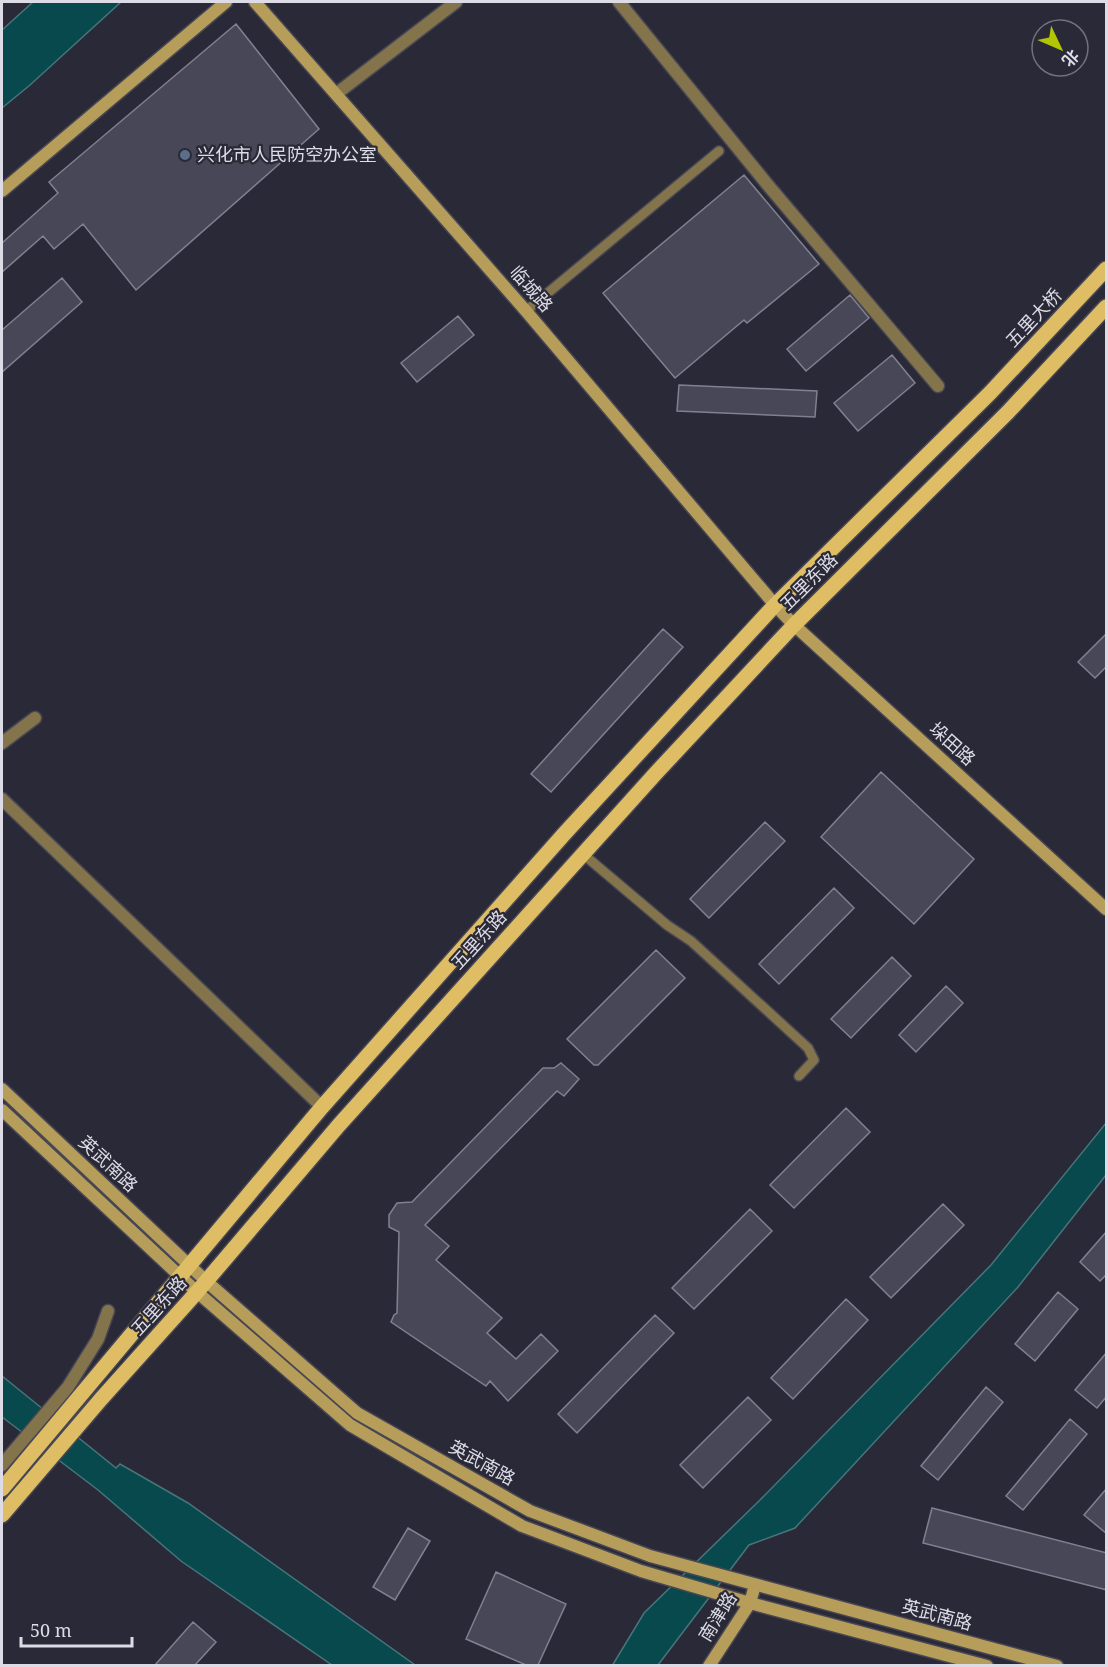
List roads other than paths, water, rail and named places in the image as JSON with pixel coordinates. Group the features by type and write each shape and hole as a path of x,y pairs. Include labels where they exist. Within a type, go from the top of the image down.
{"main road":[{"path":"2,191 226,2"},
{"name":"临城路","path":"255,2 526,311 775,605"},
{"name":"五里大桥","path":"990,393 1107,269"},
{"name":"五里东路","path":"2,1515 101,1399 202,1287 339,1125 584,854 794,625 1008,412 1107,307"},
{"name":"五里东路","path":"2,1489 322,1107 565,833 775,605 990,393"},
{"name":"垛田路","path":"775,605 794,625 1107,909"},
{"name":"英武南路","path":"2,1089 185,1271 350,1425 522,1526 641,1571 750,1603 987,1665"},
{"name":"英武南路","path":"2,1110 185,1271"},
{"name":"英武南路","path":"202,1287 357,1413 530,1510 650,1556 755,1586 1057,1665"},
{"name":"南津路","path":"709,1665 750,1603 755,1586"}],"street":[{"path":"336,94 456,2"},
{"path":"620,2 767,184 938,386"},
{"path":"2,743 35,718"},
{"path":"2,799 322,1107"},
{"path":"2,1465 68,1387 98,1339 108,1311"}],"lane":[{"path":"526,311 719,151"},
{"path":"584,854 667,925 691,940 808,1048 814,1060 799,1076"}],"place":[{"name":"兴化市人民防空办公室","path":"185,155"}]}
